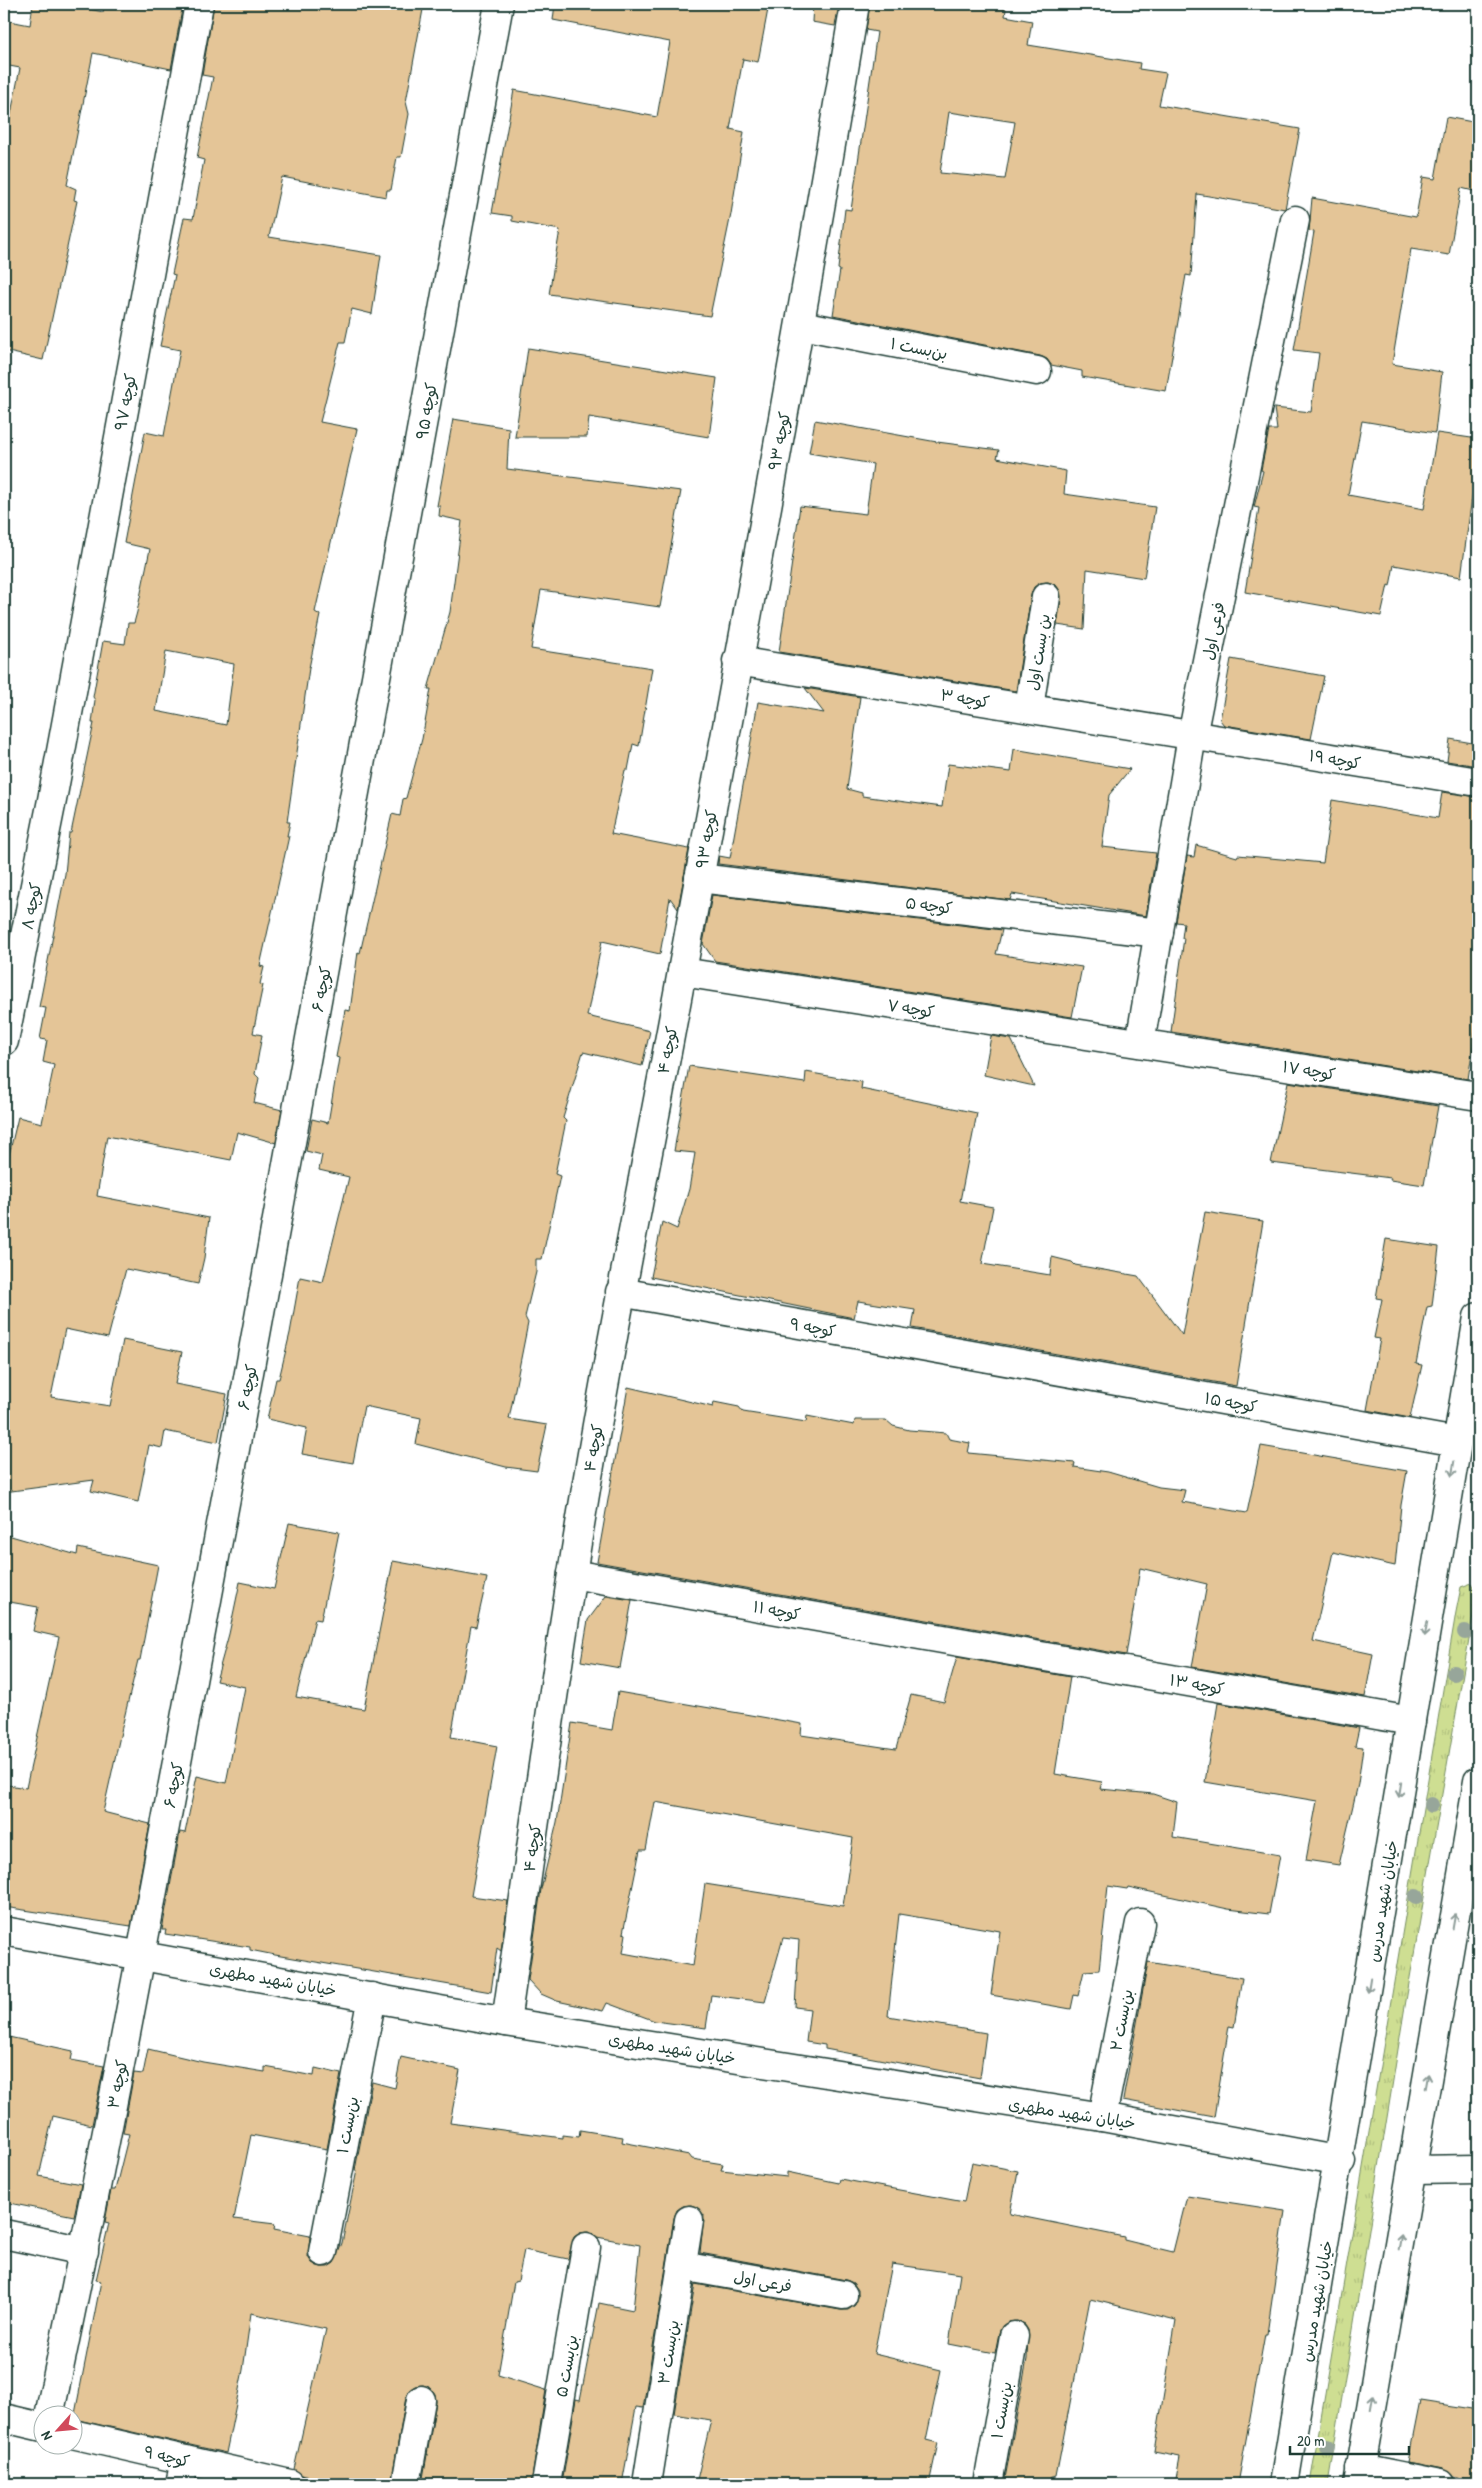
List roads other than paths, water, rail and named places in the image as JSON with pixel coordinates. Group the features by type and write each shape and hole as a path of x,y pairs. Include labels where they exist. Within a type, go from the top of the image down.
{"street":[{"name":"کوچه ۹۷","path":"52,800 199,4"},
{"name":"کوچه ۹۵","path":"352,819 499,4"},
{"name":"کوچه ۹۳","path":"699,878 737,661 801,325 855,4"},
{"name":"فرعی اول","path":"1140,1043 1192,736 1295,220"},
{"name":"بن‌بست ۱","path":"801,325 1037,370"},
{"name":"بن بست اول","path":"1029,708 1046,596"},
{"name":"کوچه ۳","path":"737,661 1192,736"},
{"name":"کوچه ۱۹","path":"1192,736 1478,782"},
{"name":"کوچه ۸","path":"4,1041 52,800"},
{"name":"کوچه ۶","path":"141,1956 352,819"},
{"name":"کوچه ۵","path":"699,878 1159,933"},
{"name":"کوچه ۴","path":"506,2022 572,1574 620,1292 699,878"},
{"name":"کوچه ۷","path":"682,972 1140,1043"},
{"name":"کوچه ۱۷","path":"1140,1043 1478,1096"},
{"name":"کوچه ۹","path":"620,1292 1006,1361"},
{"name":"خیابان شهید مدرس","path":"1284,2484 1341,2161 1478,1318"},
{"name":"کوچه ۱۵","path":"1006,1361 1457,1442"},
{"name":"کوچه ۱۱","path":"572,1574 983,1646"},
{"name":"کوچه ۱۳","path":"983,1646 1411,1721"},
{"path":"1441,2484 1359,2476 1478,1781"},
{"name":"بن‌بست ۲","path":"1102,2118 1140,1923"},
{"name":"خیابان شهید مطهری","path":"4,1931 506,2022 1102,2118 1341,2161"},
{"name":"کوچه ۳","path":"84,2251 93,2213 141,1956"},
{"name":"بن‌بست ۱","path":"323,2252 372,1998"},
{"path":"1412,2170 1478,2169"},
{"name":"بن‌بست ۳","path":"647,2484 689,2220"},
{"path":"4,2234 84,2251 51,2406"},
{"name":"بن‌بست ۵","path":"546,2484 586,2247"},
{"name":"فرعی اول","path":"682,2266 843,2295"},
{"name":"بن‌بست ۱","path":"988,2484 1014,2336"},
{"path":"406,2484 421,2400"},
{"path":"4,2418 32,2425"},
{"name":"کوچه ۹","path":"82,2437 183,2472 290,2484"}]}
